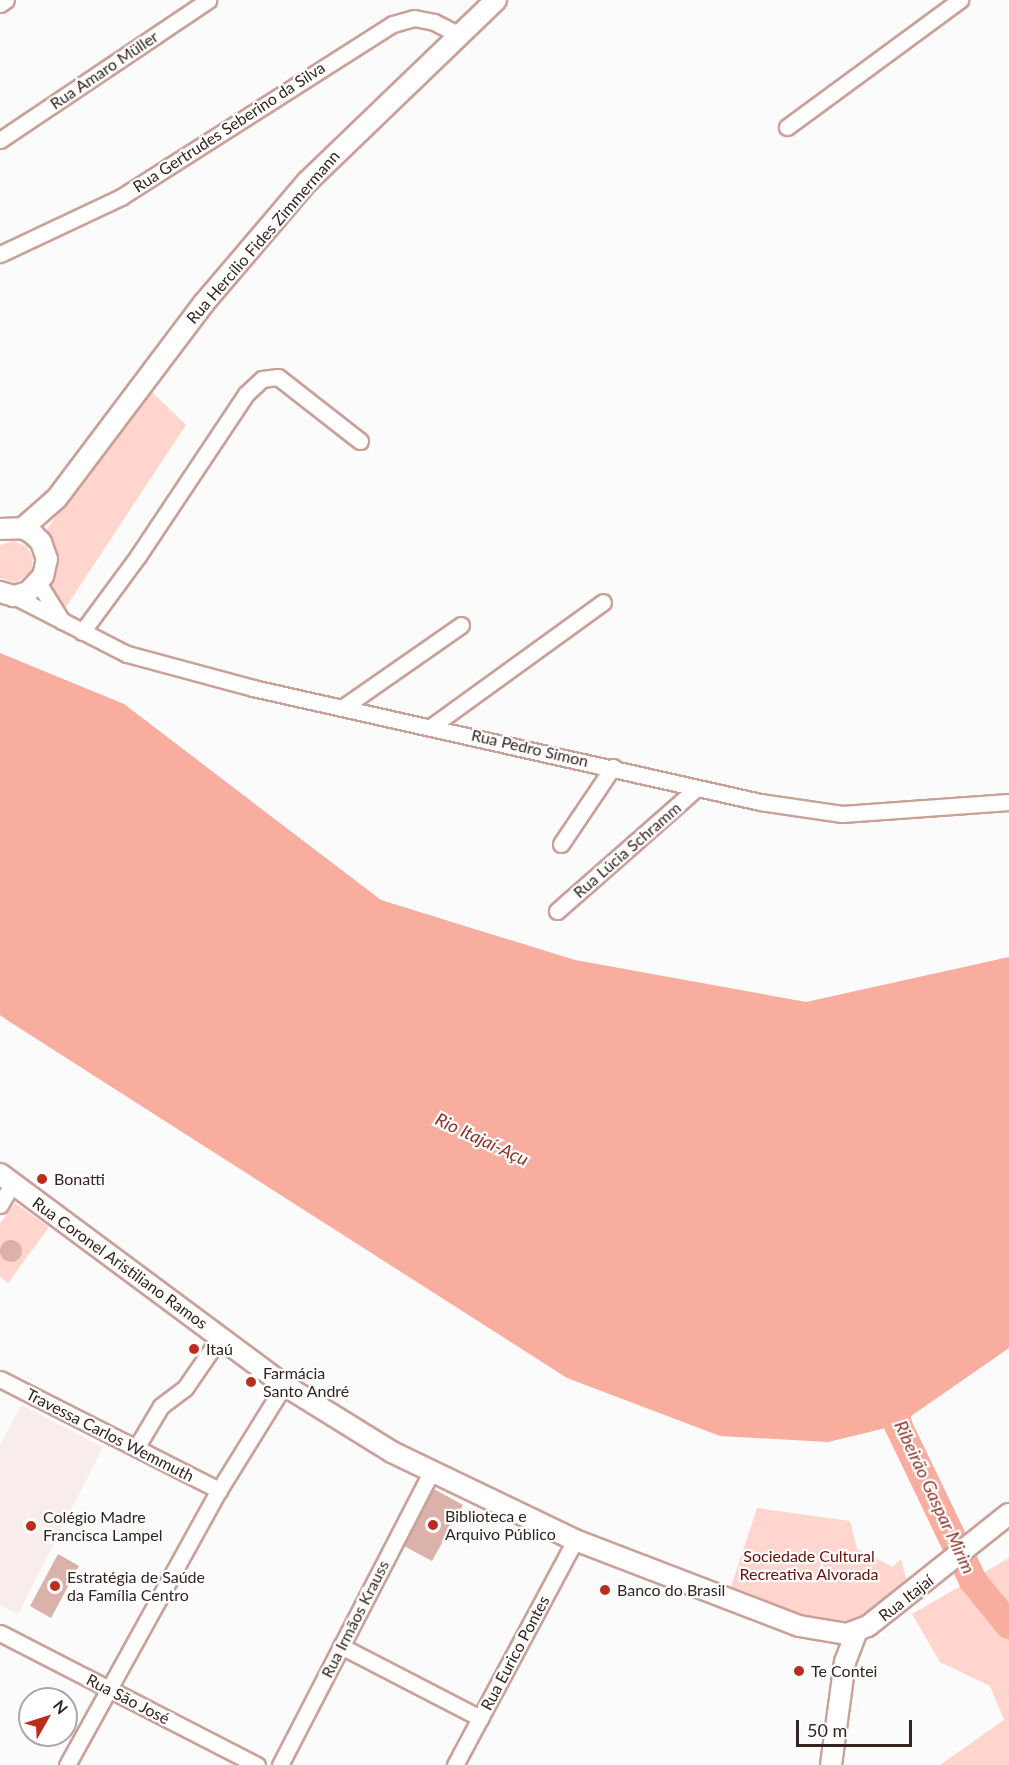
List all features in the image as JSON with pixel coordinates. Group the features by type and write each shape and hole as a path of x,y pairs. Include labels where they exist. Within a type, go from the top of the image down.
{"main road":[{"name":"Rua Hercílio Fides Zimmermann","path":"22,528 57,498 164,354 308,181 458,34 496,0"},
{"name":"Rua Hercílio Fides Zimmermann","path":"41,542 57,498"},
{"path":"0,529 22,528 41,542 46,568 39,584 4,595"},
{"name":"Rua Coronel Aristiliano Ramos","path":"6,1179 284,1385 431,1473 575,1540 799,1626 836,1634 857,1631"},
{"name":"Rua Itajaí","path":"857,1631 916,1591 1005,1518"},
{"path":"831,1765 845,1662 857,1631"},
{"path":"836,1634 845,1662"}],"street":[{"path":"0,4 6,0"},
{"name":"Rua Amaro Müller","path":"0,140 208,0"},
{"path":"787,127 960,0"},
{"name":"Rua Gertrudes Seberino da Silva","path":"0,254 121,198 393,24 414,18 434,22 458,34"},
{"path":"82,632 246,394 262,379 278,377 360,441"},
{"name":"Rua Pedro Simon","path":"39,584 62,621"},
{"name":"Rua Pedro Simon","path":"4,595 127,654 342,708 432,726 697,788 822,813 1009,802"},
{"path":"432,726 603,602"},
{"path":"342,708 461,626"},
{"path":"561,844 613,767"},
{"name":"Rua Lúcia Schramm","path":"557,911 697,788"},
{"path":"0,1204 6,1179"},
{"path":"136,1448 161,1406 185,1388 220,1337"},
{"name":"Travessa Carlos Wemmuth","path":"0,1379 219,1490"},
{"path":"67,1765 219,1490 284,1385"},
{"name":"Rua Irmãos Krauss","path":"280,1765 431,1473"},
{"name":"Rua Eurico Pontes","path":"455,1765 575,1540"},
{"name":"Rua São José","path":"0,1633 257,1765"},
{"path":"341,1646 480,1718"}],"shaded area":[{"name":"Colégio Madre Francisca Lampel","path":"21,1405 103,1447 18,1614 0,1605 0,1446"}],"green space":[{"path":"147,387 186,425 64,610 43,591 55,551 47,529"},
{"path":"13,541 26,546 33,558 31,571 16,583 0,578 0,545"},
{"path":"15,1203 49,1227 8,1283 0,1277 0,1223"},
{"name":"Sociedade Cultural Recreativa Alvorada","path":"757,1508 850,1521 857,1549 893,1567 901,1559 907,1581 876,1607 841,1626 798,1616 730,1590"},
{"path":"1009,1558 1009,1765 940,1765 1004,1720 990,1686 940,1662 912,1614"}],"water":[{"name":"Rio Itajaí-Açu","path":"0,653 124,704 381,900 575,960 806,1002 1009,957 1009,1348 898,1425 828,1442 720,1436 567,1378 10,1022 0,1015"}],"building":[{"path":"11,1240 19,1243 22,1251 19,1259 11,1262 3,1259 0,1251 3,1243"},
{"name":"Biblioteca e Arquivo Público","path":"434,1489 463,1505 432,1561 404,1546"},
{"name":"Estratégia de Saúde da Família Centro","path":"58,1554 79,1566 51,1618 30,1606"}],"waterway":[{"name":"Ribeirão Gaspar Mirim","path":"891,1388 898,1425 973,1581 1009,1625"}],"place":[{"name":"Bonatti","path":"42,1179"},
{"name":"Itaú","path":"194,1349"},
{"name":"Farmácia Santo André","path":"251,1382"},
{"name":"Biblioteca e Arquivo Público","path":"433,1525"},
{"name":"Colégio Madre Francisca Lampel","path":"31,1526"},
{"name":"Estratégia de Saúde da Família Centro","path":"55,1586"},
{"name":"Banco do Brasil","path":"605,1590"},
{"name":"Te Contei","path":"799,1671"}]}
